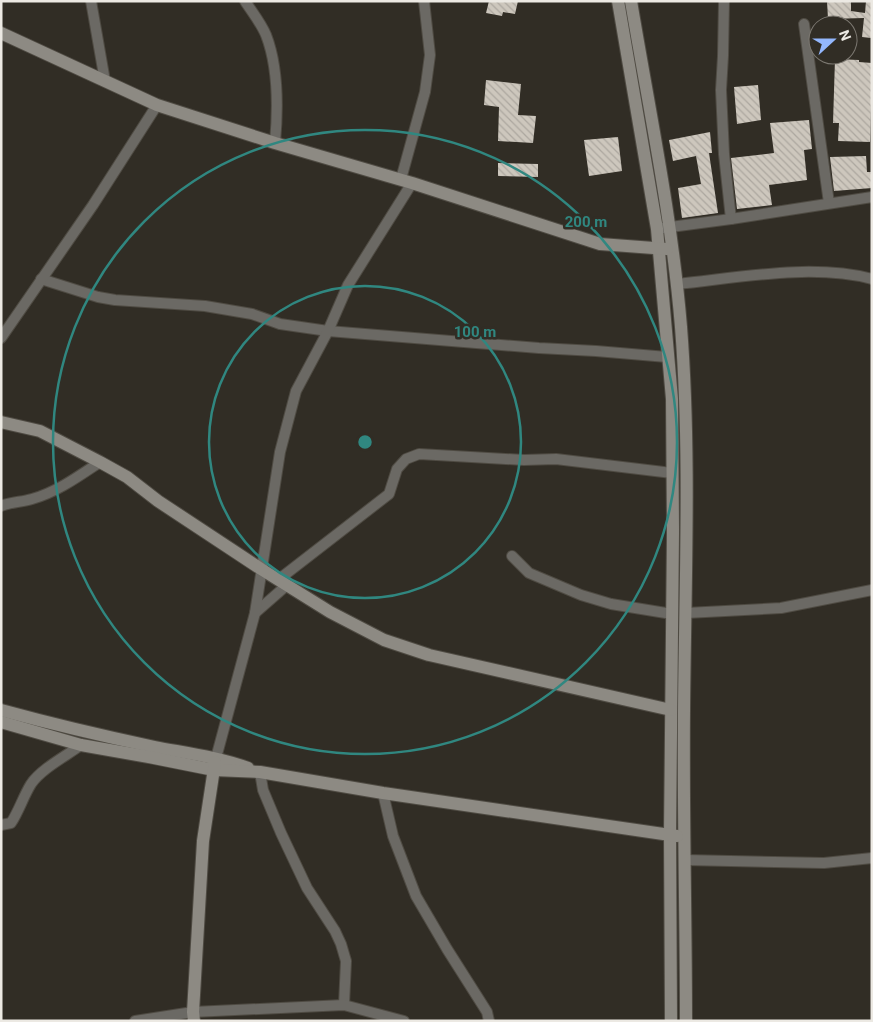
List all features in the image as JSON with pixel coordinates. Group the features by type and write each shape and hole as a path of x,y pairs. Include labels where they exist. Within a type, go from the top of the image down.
{"main road":[{"path":"618,1 663,228"},
{"path":"631,1 666,249 667,357 672,399 671,1021"},
{"path":"1,33 157,105 275,143 407,181 600,244 666,249"},
{"path":"666,249 677,284 685,414 686,613 683,800 686,1021"},
{"path":"1,422 40,431 100,462 127,478 261,570 330,612 384,640 429,655 671,710"},
{"path":"1,710 41,721 154,746 215,764"},
{"path":"1,722 82,745 215,764 383,793 670,834 685,838"},
{"path":"194,1016 203,841 215,764"}],"street":[{"path":"91,1 105,81"},
{"path":"245,1 266,36 275,76 278,111 275,143"},
{"path":"215,764 255,613 280,452 296,391 328,331 348,285 407,181 425,92 430,55 424,1"},
{"path":"724,1 724,56 721,90 724,154 731,219"},
{"path":"804,24 829,203"},
{"path":"1,338 93,204 157,105"},
{"path":"663,228 872,197"},
{"path":"677,284 786,273 825,272 872,279"},
{"path":"41,279 98,297 115,300 205,306 252,314 280,324 328,331 667,357"},
{"path":"255,613 283,582 389,494 397,469 406,459 419,454 524,460 556,459 672,473"},
{"path":"1,506 46,494 78,477 100,462"},
{"path":"512,556 529,573 581,595 611,604 672,614"},
{"path":"686,613 781,608 872,590"},
{"path":"1,825 10,823 17,814 32,783 42,773 82,745"},
{"path":"260,772 263,790 281,833 307,888 335,931 341,944 346,961 344,1005"},
{"path":"383,793 393,836 416,896 487,1012 489,1021"},
{"path":"685,860 824,863 872,858"},
{"path":"135,1021 344,1005 404,1021"}],"building":[{"path":"489,1 518,1 515,14 503,12 502,16 486,13"},
{"path":"827,1 851,1 851,11 865,13 866,1 872,1 871,38 862,37 864,18 858,18 858,15 828,15"},
{"path":"858,60 859,62 872,63 870,142 838,141 839,123 833,123 835,65 858,65"},
{"path":"486,80 521,84 518,115 536,116 533,143 498,141 499,107 484,105"},
{"path":"758,85 761,120 737,124 734,87"},
{"path":"809,120 812,149 804,150 807,180 769,185 772,205 737,209 731,158 774,153 770,123"},
{"path":"710,132 712,153 709,153 718,213 682,218 678,188 701,184 696,156 673,161 669,140"},
{"path":"618,137 622,171 589,176 584,140"},
{"path":"866,156 867,172 872,172 872,188 834,191 830,157"},
{"path":"498,163 538,164 538,177 498,176"}]}
